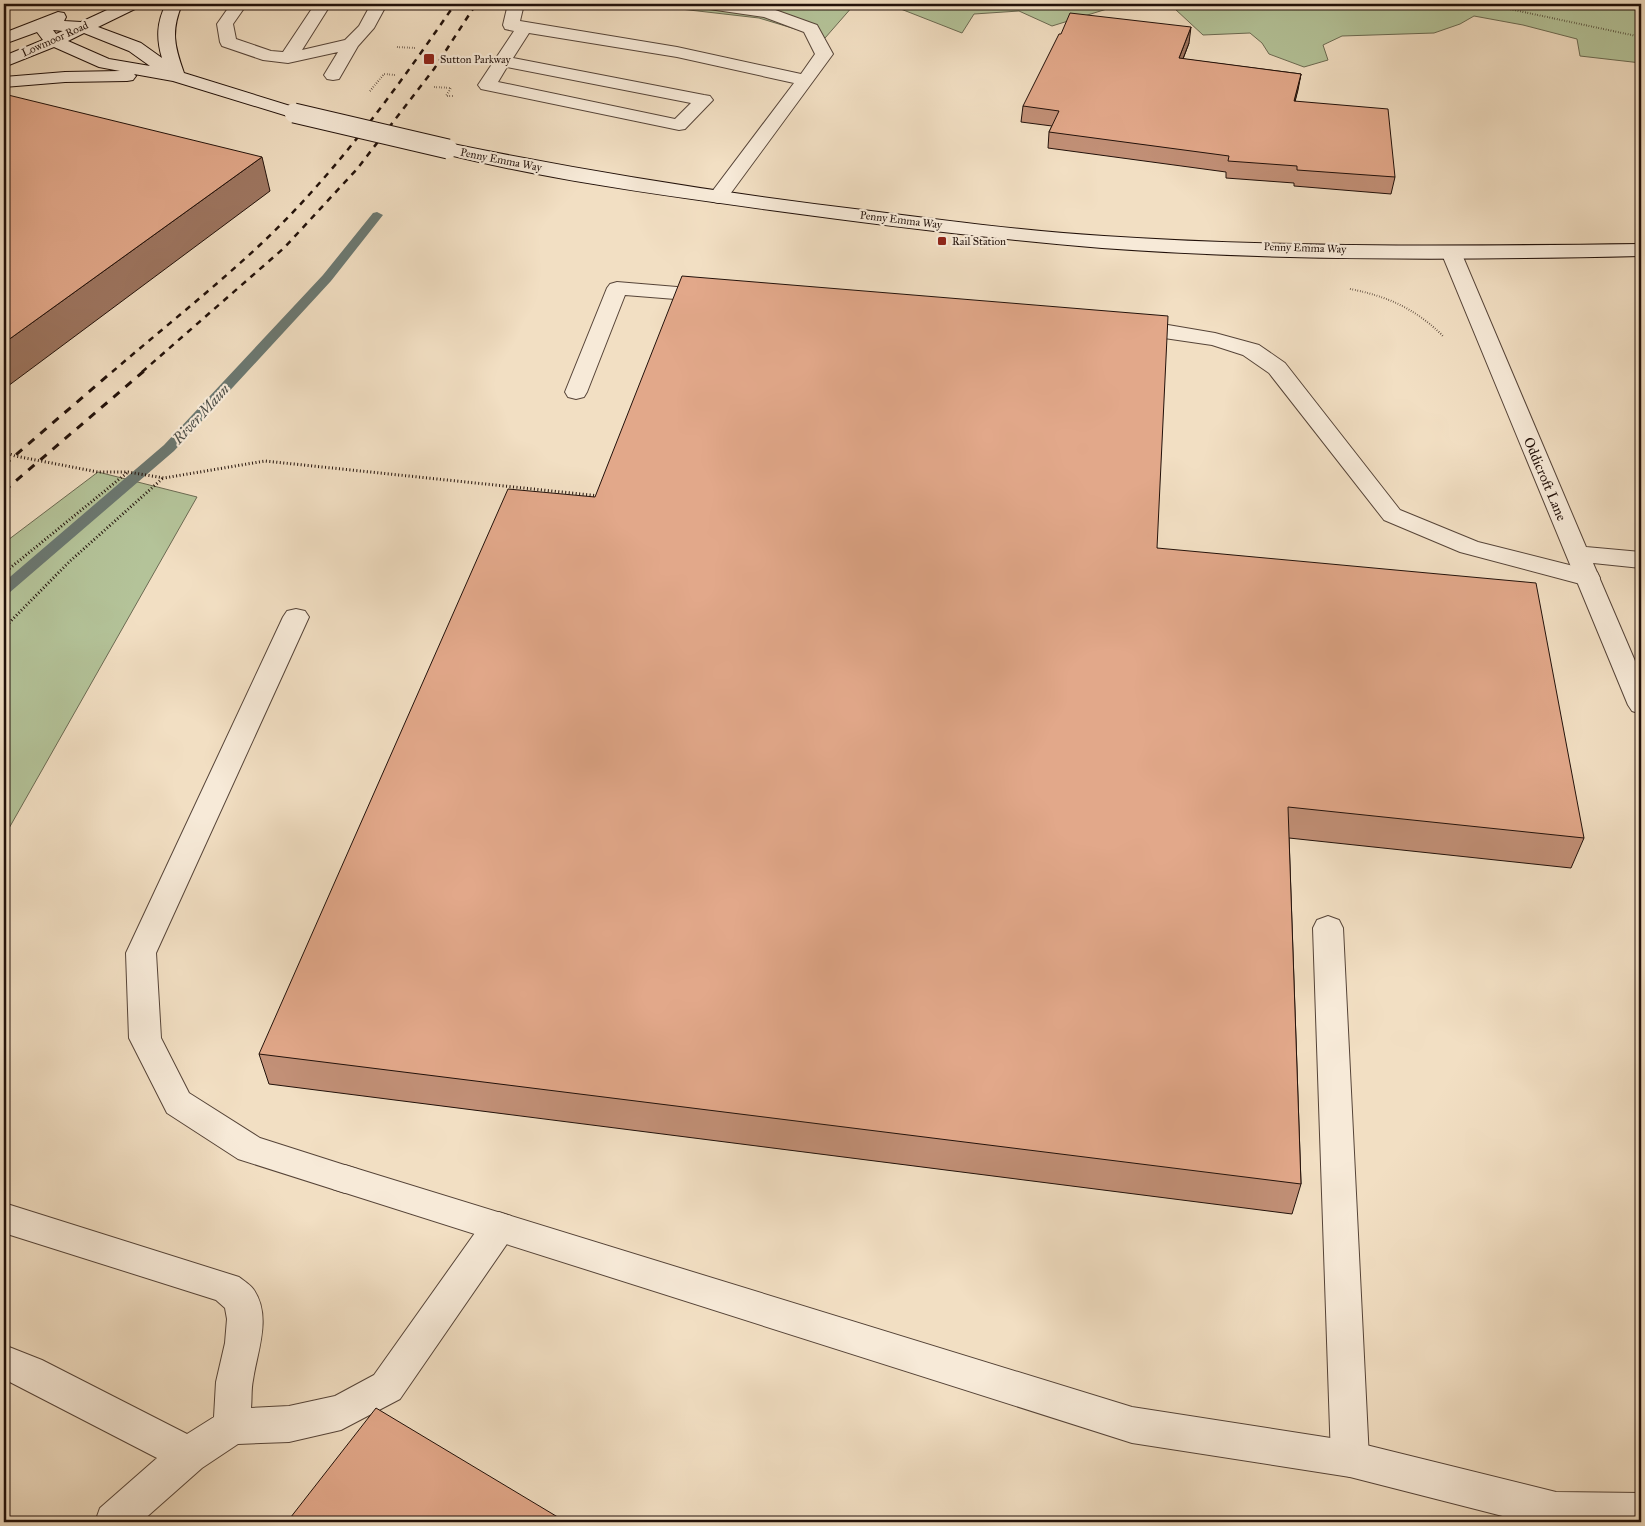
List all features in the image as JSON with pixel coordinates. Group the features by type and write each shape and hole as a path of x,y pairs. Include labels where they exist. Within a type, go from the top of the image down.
{"main road":[{"name":"Lowmoor Road","path":"4,62 133,4"},
{"path":"4,82 65,77 176,76 164,35 174,4"},
{"path":"238,4 225,24 228,42 270,56 288,58 351,44"},
{"path":"288,58 323,4"},
{"path":"333,75 351,44 366,28 379,4"},
{"path":"516,4 512,25 677,52 806,80"},
{"path":"709,4 767,12 811,29 824,54 718,198"},
{"name":"Lowmoor Road","path":"4,39 73,10"},
{"name":"Penny Emma Way","path":"41,24 83,27 135,47 176,76"},
{"name":"Penny Emma Way","path":"41,24 54,41 105,63 176,76 294,112 528,166 718,198 1011,233 1122,242 1451,252 1641,250"},
{"path":"503,61 704,100 679,125 486,84 525,27"},
{"name":"Oddicroft Lane","path":"1451,252 1641,705"},
{"path":"576,392 617,288 735,297"},
{"path":"1109,326 1168,331 1215,339 1251,350 1278,368 1392,515 1469,547 1588,578"},
{"path":"1577,554 1641,560"},
{"path":"296,617 141,953 145,1038 178,1103 250,1149 1132,1425 1350,1458 1558,1517 1641,1512"},
{"path":"1328,928 1350,1458"},
{"path":"4,1218 227,1288 241,1300 245,1319 243,1344 234,1382 232,1426"},
{"path":"114,1522 144,1493 189,1455 232,1426 289,1424 341,1412 386,1387 499,1226"},
{"path":"4,1362 65,1389 189,1455"}],"path":[{"path":"1486,4 1641,37"},
{"path":"405,47 414,48"},
{"path":"434,87 451,88 446,96 459,97"},
{"path":"4,452 15,456 98,472 128,472 164,478 265,461 603,496"},
{"path":"4,573 128,472"},
{"path":"4,628 68,562 164,478"},
{"path":"4,648 4,698"}],"green space":[{"path":"637,4 869,4 853,6 825,38 759,18"},
{"path":"888,4 1123,4 1052,26 1019,11 974,14 962,33"},
{"path":"1185,4 1641,4 1641,63 1580,56 1577,39 1523,25 1474,16 1460,24 1434,33 1342,36 1323,45 1328,60 1304,67 1269,54 1262,43 1250,33 1203,35 1175,9"},
{"path":"98,472 197,497 4,837 4,543"}],"building":[{"path":"1070,13 1191,27 1179,58 1301,74 1294,101 1388,109 1395,177 1297,170 1297,166 1228,161 1229,156 1049,132 1059,111 1023,106"},
{"path":"4,94 262,157 4,343"},
{"path":"682,276 1168,316 1157,548 1536,583 1584,838 1288,807 1301,1184 259,1054 508,489 595,497"},
{"path":"376,1408 566,1522 287,1522"}],"waterway":[{"name":"River Maun","path":"4,590 169,448 327,278 377,215"}],"railway":[{"path":"112,372 225,276 289,216 364,129 411,67 455,4"},
{"path":"142,372 284,248 357,169 434,69 476,4"},
{"path":"4,465 113,371"},
{"path":"4,491 144,371"}],"place":[{"name":"Sutton Parkway","path":"429,59"},
{"name":"Rail Station","path":"942,241"}]}
